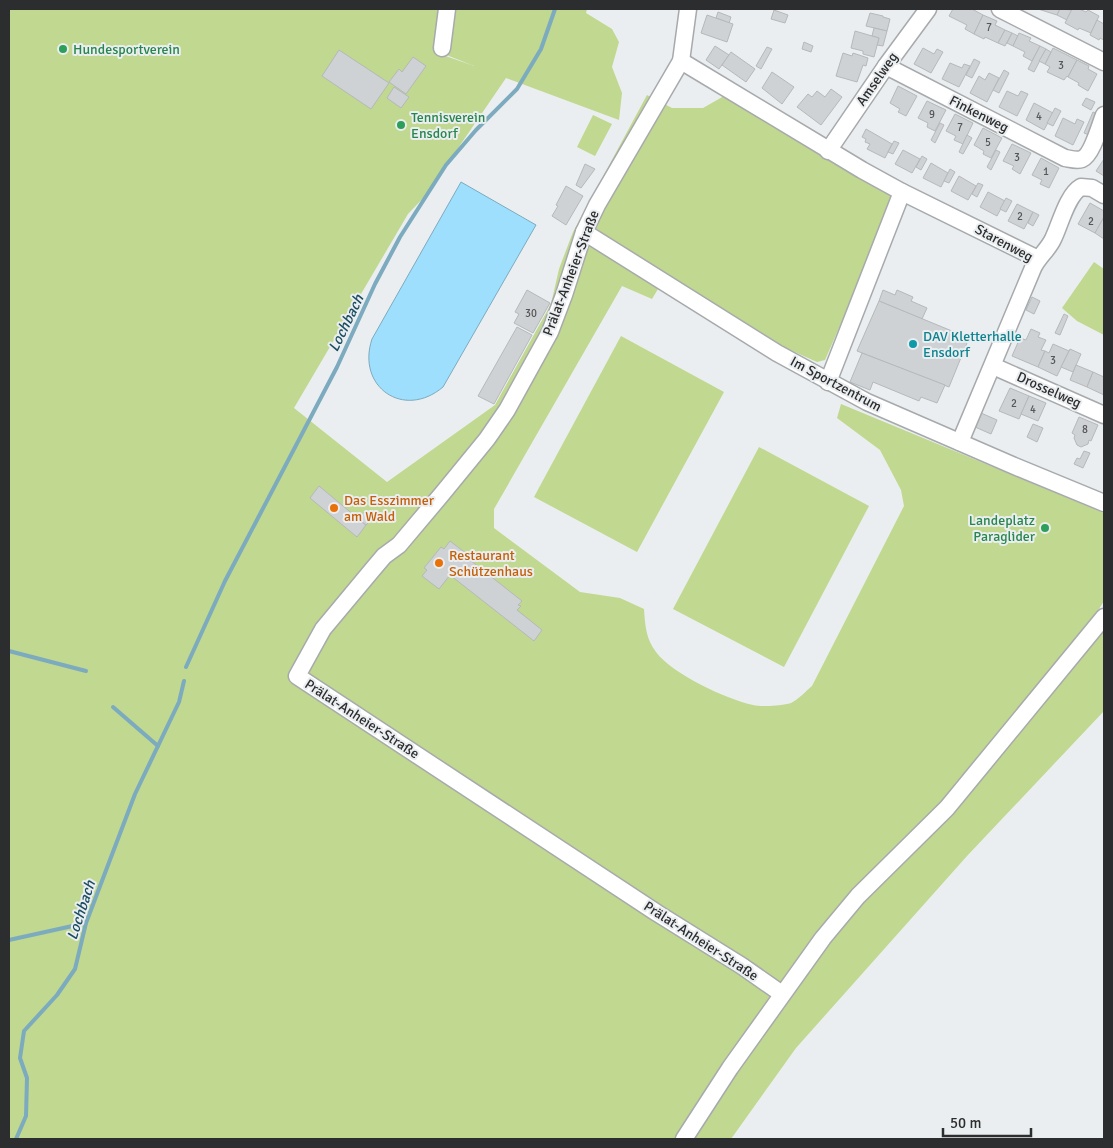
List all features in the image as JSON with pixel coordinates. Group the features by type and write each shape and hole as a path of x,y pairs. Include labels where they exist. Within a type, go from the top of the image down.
{"street":[{"path":"442,48 447,9"},
{"name":"Prälat-Anheier-Straße","path":"688,9 681,61 597,204 584,232 557,315 507,410 487,439 442,494 399,545 384,556 324,630 297,676 782,994"},
{"name":"Amselweg","path":"828,151 886,66 928,9"},
{"path":"1000,9 1104,62"},
{"name":"Starenweg","path":"681,61 828,151 902,192 1038,259 960,442"},
{"name":"Finkenweg","path":"886,66 1052,152 1073,160 1081,159 1090,150 1104,115"},
{"path":"1038,259 1045,253 1053,240 1073,193 1077,189 1081,187 1092,188 1104,195"},
{"path":"828,382 902,192"},
{"name":"Im Sportzentrum","path":"584,232 691,300 828,382 867,402 1104,503"},
{"name":"Drosselweg","path":"993,366 1104,415"},
{"path":"684,1139 730,1068 823,938 858,896 947,808 1102,620"}],"green space":[{"path":"9,9 442,9 440,54 474,66 444,54 451,9 587,9 586,13 612,29 619,42 612,67 622,93 619,120 506,78 426,195 408,214 294,408 387,482 495,405 551,304 559,269 573,232 647,95 672,108 703,108 724,96 823,157 893,194 860,280 825,360 817,362 786,348 667,274 652,299 622,286 494,509 494,528 580,592 620,598 644,609 648,637 656,652 674,669 715,691 753,705 772,706 791,703 812,686 904,506 901,490 880,450 837,418 841,404 1104,513 1104,601 1090,623 1104,634 1104,711 967,856 796,1048 731,1139 9,1139"},
{"path":"593,115 612,124 595,156 577,147"},
{"path":"1094,262 1104,269 1104,335 1077,321 1062,308"},
{"path":"621,336 724,392 637,552 534,497"},
{"path":"759,447 869,506 784,667 673,609"}],"water":[{"path":"461,182 536,225 443,387 428,396 413,400 399,399 387,393 377,384 371,371 369,356 372,339"}],"building":[{"path":"953,9 972,9 983,15 974,34 965,29 967,25 949,16"},
{"path":"1038,9 1060,9 1057,15"},
{"path":"1060,9 1072,10 1067,20 1057,15"},
{"path":"1072,9 1086,12 1088,10 1099,16 1091,33 1079,28 1078,30 1065,23"},
{"path":"774,10 788,15 785,23 771,19"},
{"path":"718,12 731,17 729,23 716,18"},
{"path":"870,13 890,19 887,31 866,26"},
{"path":"707,15 733,24 727,42 701,33"},
{"path":"983,15 997,21 995,25 1005,30 998,43 974,34"},
{"path":"1097,20 1104,24 1104,40 1100,38 1099,40 1090,35"},
{"path":"874,28 887,31 883,46 877,45 879,38 872,36"},
{"path":"1005,30 1012,33 1005,46 998,43"},
{"path":"855,31 879,38 874,57 863,54 863,51 851,48"},
{"path":"1012,33 1018,36 1013,46 1007,43"},
{"path":"1019,33 1031,38 1029,41 1040,46 1032,61 1023,56 1025,52 1013,46"},
{"path":"804,42 813,46 811,52 802,49"},
{"path":"715,46 729,55 719,69 706,60"},
{"path":"1040,46 1046,49 1034,72 1028,69"},
{"path":"767,47 772,49 761,69 756,66"},
{"path":"923,48 934,54 937,49 943,52 931,73 914,64"},
{"path":"1053,48 1077,60 1068,77 1064,80 1047,72 1050,67 1045,64"},
{"path":"1046,49 1051,52 1045,64 1039,61"},
{"path":"339,50 389,83 371,109 322,76"},
{"path":"731,52 755,69 746,82 722,65"},
{"path":"843,53 852,56 853,53 868,58 866,66 863,65 857,82 836,76"},
{"path":"413,57 426,66 406,94 389,82 399,69 402,72"},
{"path":"974,59 980,62 972,78 966,75"},
{"path":"1077,60 1089,66 1088,69 1097,74 1088,91 1068,77"},
{"path":"950,63 962,68 964,64 970,66 959,87 942,79"},
{"path":"1004,70 1009,73 999,93 993,90"},
{"path":"772,72 794,87 782,104 762,88"},
{"path":"989,73 999,78 987,102 970,93 979,76 985,80"},
{"path":"898,86 917,96 906,116 898,112 900,109 890,103"},
{"path":"394,87 409,97 401,108 387,98"},
{"path":"831,89 842,97 821,125 797,107 808,94 812,97 817,91 825,97"},
{"path":"1007,91 1018,96 1021,91 1028,94 1017,116 999,107"},
{"path":"1086,98 1095,102 1091,110 1082,105"},
{"path":"927,101 946,110 935,131 927,127 928,123 918,118"},
{"path":"1034,103 1053,113 1044,130 1026,120"},
{"path":"1055,108 1061,111 1053,126 1047,123"},
{"path":"1093,112 1098,114 1089,135 1084,133"},
{"path":"955,114 973,123 963,144 954,140 956,136 946,131"},
{"path":"1063,118 1075,124 1077,119 1084,122 1073,145 1055,136"},
{"path":"940,123 944,125 935,143 931,140"},
{"path":"983,128 1002,138 991,158 983,154 984,151 974,145"},
{"path":"866,129 892,144 885,158 867,149 870,144 865,142 866,139 862,137"},
{"path":"967,135 972,138 963,154 959,152"},
{"path":"894,141 899,143 893,154 888,152"},
{"path":"1012,144 1031,153 1020,174 1012,169 1014,166 1003,161"},
{"path":"903,150 920,159 912,173 895,164"},
{"path":"996,150 1000,152 991,170 987,167"},
{"path":"922,156 927,159 921,170 916,167"},
{"path":"1041,158 1059,168 1049,188 1040,184 1042,180 1032,175"},
{"path":"1104,159 1104,176 1096,171"},
{"path":"931,163 948,173 941,187 923,178"},
{"path":"585,164 595,169 581,188 576,185"},
{"path":"950,169 955,172 949,183 944,181"},
{"path":"959,176 976,186 968,200 951,191"},
{"path":"978,183 983,185 977,197 972,194"},
{"path":"566,186 583,196 566,225 552,216"},
{"path":"988,192 1005,201 997,216 980,207"},
{"path":"1006,198 1012,201 1006,212 1000,209"},
{"path":"1090,203 1104,211 1104,217 1095,233 1078,224"},
{"path":"1017,204 1033,212 1024,229 1008,221"},
{"path":"1033,212 1039,215 1033,226 1028,223"},
{"path":"1104,217 1104,239 1095,233"},
{"path":"527,290 550,303 533,333 514,323 519,314 515,312"},
{"path":"883,290 895,295 897,290 913,297 911,301 927,308 922,319 879,301"},
{"path":"1032,297 1040,301 1034,314 1026,310"},
{"name":"DAV Kletterhalle Ensdorf","path":"879,301 969,338 949,387 857,351"},
{"path":"1064,314 1068,316 1060,335 1055,333"},
{"path":"517,327 532,335 494,404 478,396"},
{"path":"1031,329 1040,333 1038,337 1046,340 1041,350 1045,351 1038,367 1012,356 1020,338 1026,340"},
{"path":"1053,344 1069,351 1057,376 1038,367 1045,351 1049,353"},
{"path":"1070,349 1081,354 1073,372 1061,367"},
{"path":"862,353 945,385 937,403 921,397 919,401 873,382 870,390 850,382"},
{"path":"1076,365 1093,372 1087,387 1070,380"},
{"path":"1093,372 1104,377 1104,395 1087,387"},
{"path":"1010,388 1029,396 1019,419 999,411"},
{"path":"1029,396 1046,403 1038,421 1021,414"},
{"path":"981,413 997,420 991,434 975,427"},
{"path":"1079,417 1098,425 1091,441 1089,440 1088,444 1081,447 1077,445 1074,438 1075,435 1072,433"},
{"path":"1033,424 1043,428 1037,442 1027,437"},
{"path":"1084,451 1090,453 1083,468 1074,464 1077,458 1080,459"},
{"name":"Das Esszimmer am Wald","path":"319,486 366,525 357,537 310,498"},
{"path":"364,512 372,519 366,525 358,519"},
{"path":"450,541 467,554 465,556 522,601 518,605 521,606 517,610 542,630 534,641 450,575 439,589 422,576 427,570 424,568 441,547 444,549"}],"waterway":[{"name":"Lochbach","path":"186,667 225,581 337,367 375,284 400,237 446,165 476,130 517,89 541,49 555,9"},
{"path":"9,651 86,671"},
{"name":"Lochbach","path":"16,1139 26,1116 27,1078 20,1058 24,1031 57,995 75,969 86,923 135,794 179,702 184,681"},
{"path":"113,707 158,746"},
{"path":"9,940 86,923"}],"place":[{"name":"Hundesportverein","path":"63,49"},
{"name":"Tennisverein Ensdorf","path":"401,125"},
{"name":"DAV Kletterhalle Ensdorf","path":"913,344"},
{"name":"Das Esszimmer am Wald","path":"334,508"},
{"name":"Landeplatz Paraglider","path":"1045,528"},
{"name":"Restaurant Schützenhaus","path":"439,563"}]}
